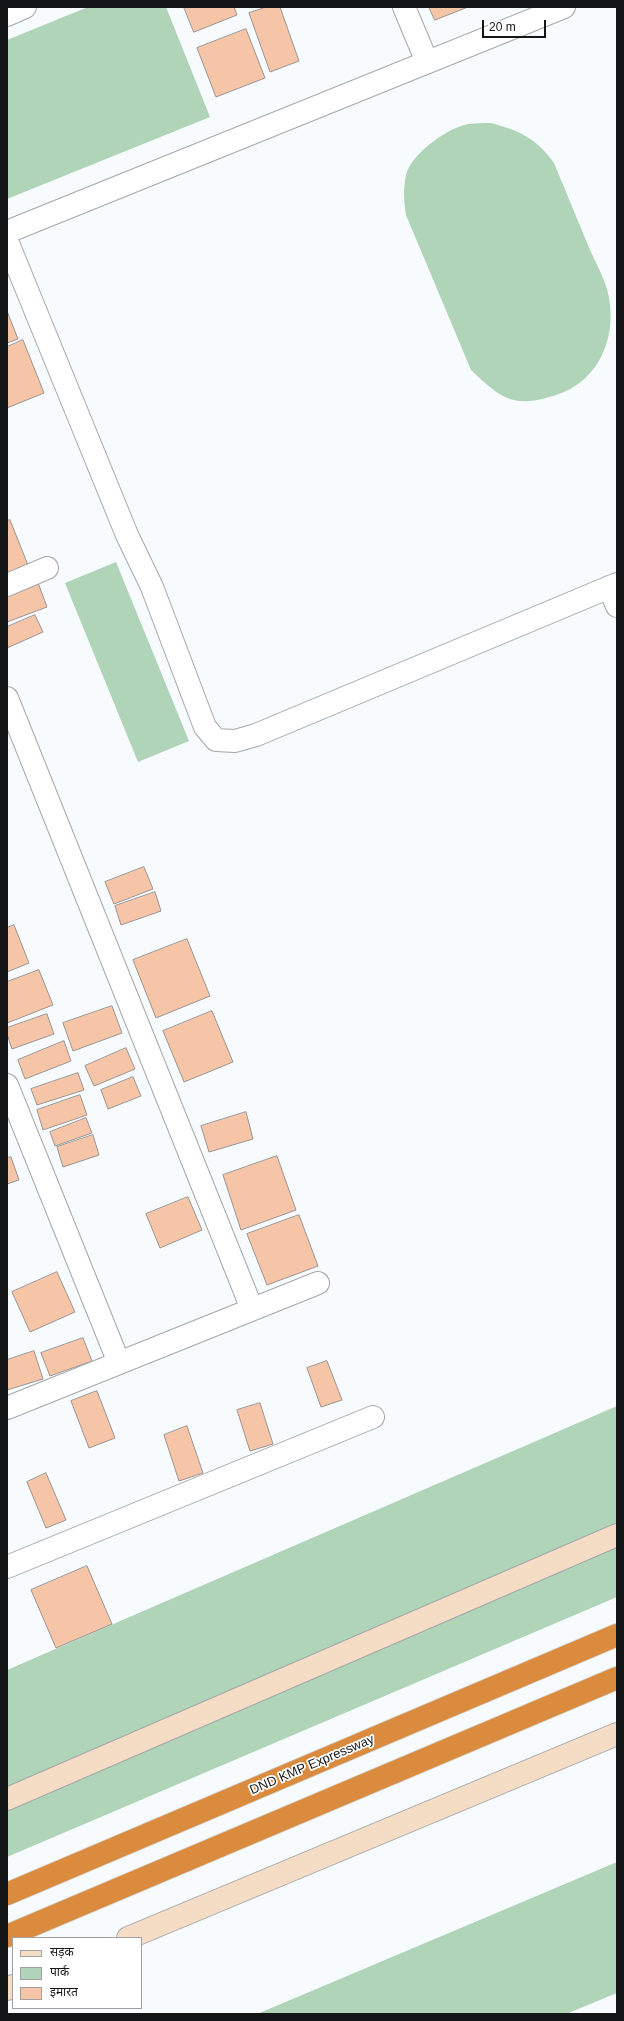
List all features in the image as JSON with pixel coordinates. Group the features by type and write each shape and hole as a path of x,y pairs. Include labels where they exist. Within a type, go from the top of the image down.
{"highway":[{"name":"DND KMP Expressway","path":"7,1894 617,1635"},
{"path":"7,1936 617,1678"}],"street":[{"path":"7,15 25,7"},
{"path":"404,7 427,62"},
{"path":"7,232 564,7"},
{"path":"7,241 127,535 152,587 205,727 216,740 235,741 256,735 614,593"},
{"path":"7,585 47,568"},
{"path":"7,698 15,739 252,1309"},
{"path":"7,1086 119,1363"},
{"path":"7,1408 318,1283"},
{"path":"7,1567 373,1417"},
{"path":"7,1799 617,1535"},
{"path":"130,1937 617,1734"}],"green space":[{"path":"88,7 166,7 210,117 7,199 7,40"},
{"path":"477,123 491,123 511,129 534,141 554,163 590,250 604,279 610,306 608,338 603,353 595,367 585,379 572,388 556,395 529,401 509,399 491,388 471,370 406,215 404,195 406,175 409,167 423,150 441,136 460,126"},
{"path":"116,562 189,741 138,762 65,583"},
{"path":"617,1406 617,1597 7,1857 7,1670"},
{"path":"617,1862 617,1993 566,2014 257,2014"}],"building":[{"path":"184,7 234,7 237,15 194,32"},
{"path":"267,7 280,7 299,61 270,72 249,13"},
{"path":"429,7 468,7 435,20"},
{"path":"246,29 265,78 216,97 197,48"},
{"path":"7,311 18,339 7,343"},
{"path":"23,340 44,393 7,408 7,347"},
{"path":"10,520 30,570 7,579 7,521"},
{"path":"37,580 47,607 7,622 7,591"},
{"path":"35,615 43,632 7,648 7,627"},
{"path":"144,867 153,889 114,904 105,882"},
{"path":"155,892 161,911 121,925 115,906"},
{"path":"14,925 29,963 7,972 7,928"},
{"path":"187,939 210,996 156,1018 133,960"},
{"path":"39,970 53,1005 7,1023 7,982"},
{"path":"112,1006 122,1033 73,1051 63,1023"},
{"path":"212,1011 233,1062 184,1082 163,1031"},
{"path":"47,1014 54,1034 12,1049 7,1034 7,1028"},
{"path":"64,1041 71,1061 25,1079 18,1060"},
{"path":"126,1048 135,1069 94,1086 85,1066"},
{"path":"78,1073 84,1090 37,1105 31,1089"},
{"path":"133,1077 141,1096 108,1109 101,1090"},
{"path":"80,1095 87,1115 43,1130 37,1110"},
{"path":"246,1112 253,1139 209,1152 201,1126"},
{"path":"86,1118 92,1133 55,1146 50,1132"},
{"path":"93,1135 99,1155 63,1167 57,1147"},
{"path":"277,1156 296,1210 241,1230 223,1175"},
{"path":"11,1157 19,1180 7,1184 7,1158"},
{"path":"188,1197 202,1230 160,1248 146,1214"},
{"path":"299,1215 318,1266 267,1285 247,1234"},
{"path":"57,1272 75,1312 30,1332 12,1292"},
{"path":"83,1338 92,1361 50,1376 41,1353"},
{"path":"34,1351 43,1379 7,1390 7,1360"},
{"path":"327,1361 342,1400 321,1407 307,1368"},
{"path":"97,1391 115,1438 89,1448 71,1401"},
{"path":"260,1403 273,1444 250,1451 237,1410"},
{"path":"187,1426 203,1473 179,1481 164,1435"},
{"path":"46,1473 66,1520 46,1528 27,1482"},
{"path":"87,1566 112,1624 56,1648 31,1590"}]}
